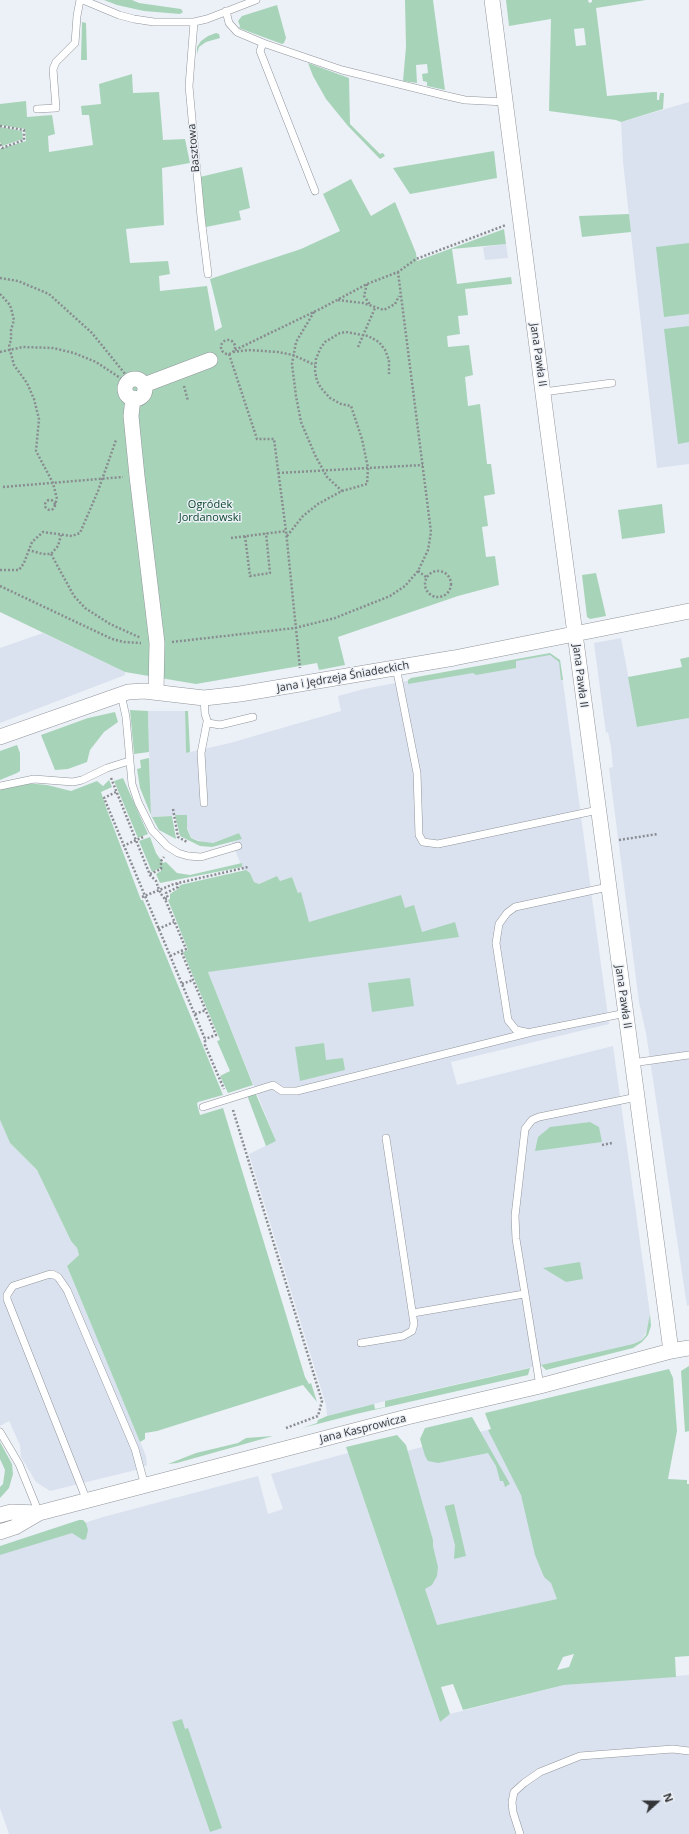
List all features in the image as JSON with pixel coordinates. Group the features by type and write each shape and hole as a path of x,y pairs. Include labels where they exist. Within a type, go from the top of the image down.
{"street":[{"name":"Jana Pawła II","path":"492,0 608,887 671,1351"},
{"path":"156,692 154,643 131,416 133,398 126,392 134,383 210,360"},
{"name":"Jana i Jędrzeja Śniadeckich","path":"0,737 133,691 156,692 204,698 304,684 575,635 610,626 689,611"},
{"name":"Jana Kasprowicza","path":"0,1514 11,1512 39,1513 407,1417 540,1386 671,1351 689,1348"},
{"name":"Jana Kasprowicza","path":"0,1532 15,1527 39,1513"}],"lane":[{"path":"37,109 56,108 53,69 56,62 75,43 77,16 82,0 119,15 154,22 194,22 256,0"},
{"path":"226,11 229,23 237,32 263,43 360,76 458,98 505,102"},
{"name":"Basztowa","path":"194,22 189,86 201,217 208,274"},
{"path":"263,43 260,51 315,191"},
{"path":"543,392 612,383"},
{"path":"396,667 417,773 419,836 423,842 438,844 598,810"},
{"path":"121,694 126,716 132,784 138,802 152,830 167,846 182,854 196,857 238,846"},
{"path":"204,698 204,714 207,722 201,753 204,803"},
{"path":"207,722 214,725 220,725 253,717"},
{"path":"0,786 26,780 73,782 82,780 107,768 129,761"},
{"path":"532,1032 521,1032 516,1030 508,1020 496,943 499,924 507,913 515,907 608,887"},
{"path":"203,1107 273,1085 282,1091 297,1091 532,1032 626,1013"},
{"path":"632,1063 689,1055"},
{"path":"540,1386 517,1253 515,1220 525,1129 532,1120 539,1117 637,1097"},
{"path":"361,1343 408,1334 414,1329 413,1313 386,1138"},
{"path":"87,1501 7,1300 7,1295 13,1286 47,1275 52,1274 58,1277 67,1290 135,1449 145,1486"},
{"path":"413,1313 524,1294"},
{"path":"0,1432 19,1464 39,1513"},
{"path":"520,1834 513,1812 512,1802 514,1792 540,1772 580,1756 673,1749 689,1751"}],"path":[{"path":"0,126 24,130 24,140 2,148 0,144"},
{"path":"229,354 367,284 398,272 416,258 506,224"},
{"path":"0,586 112,639 124,642 154,643 295,628 335,618 378,602 405,586 418,571 428,550 431,539 423,464 398,272"},
{"path":"0,278 18,281 49,294 92,333 134,383"},
{"path":"367,284 364,296 371,306"},
{"path":"0,294 10,305 14,320 11,330 12,340 10,350 14,365 27,383 34,399 39,419 35,447 36,451 53,483 57,499 54,507 52,510 47,510 45,507 45,502 48,500 53,501 54,507"},
{"path":"338,300 352,301 384,310 395,304 400,294"},
{"path":"358,347 375,308"},
{"path":"315,311 296,342 292,364 295,388 301,422 309,443 323,470 342,491"},
{"path":"286,536 309,510 327,498 342,491 366,484 368,468 362,439 351,406 337,402 323,391 316,376 315,365 320,349 331,338 346,332 364,334 379,342 385,350 389,360 389,374"},
{"path":"234,351 235,345 232,341 227,340 223,342 221,347 222,351 229,354 257,439 274,439 286,531 295,628 304,684"},
{"path":"0,352 23,347 53,348 74,353 96,362 134,383"},
{"path":"234,351 265,350 293,355 315,365"},
{"path":"0,570 19,570 24,564 28,550 34,539 43,532 76,536 82,530 103,479 117,439"},
{"path":"278,472 423,464"},
{"path":"3,487 137,476"},
{"path":"230,538 286,531"},
{"path":"245,536 250,576 270,573 266,533"},
{"path":"28,550 43,554 51,554 58,546 61,535"},
{"path":"51,554 74,596 85,608 110,624 154,643"},
{"path":"418,571 426,577"},
{"path":"436,571 444,573 450,579 448,591 442,596 431,595 425,589 426,577 432,572 436,571"},
{"path":"112,782 150,874 156,881 165,899 186,949 170,956"},
{"path":"116,792 104,798 143,897 182,984 205,1039 205,1045 234,1111 322,1401 318,1416 286,1428"},
{"path":"173,808 178,837 192,844"},
{"path":"614,841 658,834"},
{"path":"123,846 137,840"},
{"path":"143,897 177,883 248,867"},
{"path":"150,874 161,869"},
{"path":"165,899 168,898 166,893 178,887 177,883"},
{"path":"158,929 174,922"},
{"path":"181,951 216,1035 205,1039"},
{"path":"182,984 193,980"},
{"path":"194,1014 206,1010"},
{"path":"602,1145 612,1143"}],"shaded area":[{"path":"689,102 689,464 657,468 623,162 621,122"},
{"path":"506,244 508,258 485,260 483,247"},
{"path":"43,633 125,672 125,675 0,723 0,648"},
{"path":"621,638 638,727 689,718 689,1305 687,1306 646,1033 639,1002 609,768 613,767 611,747 608,732 606,733 594,643"},
{"path":"549,654 560,660 609,1024 451,1062 457,1085 613,1046 650,1314 648,1328 642,1340 633,1344 405,1396 327,1416 326,1405 249,1154 276,1141 208,972 314,935 292,877 280,881 277,876 259,884 254,882 250,873 243,870 232,842 241,839 239,833 213,843 207,843 191,838 187,828 186,815 151,817 148,711 185,711 186,753 230,743 341,711 338,696 364,689"},
{"path":"0,1120 10,1143 37,1170 71,1241 77,1248 79,1255 67,1266 146,1456 147,1465 140,1469 50,1491 36,1482 21,1457 20,1445 9,1421 0,1426"},
{"path":"499,1427 546,1570 558,1599 433,1626 376,1459"},
{"path":"348,1453 440,1722 450,1714 564,1685 689,1675 689,1834 9,1834 0,1808 0,1550 103,1517 258,1476 268,1514 283,1509 271,1474"}],"green space":[{"path":"104,0 132,0 139,3 181,9 183,12 180,14 144,11 117,5"},
{"path":"405,0 433,0 445,90 427,86 427,82 423,81 422,74 428,73 427,64 416,65 417,83 403,81 406,47"},
{"path":"506,0 588,0 589,3 592,2 592,0 646,0 596,8 607,96 657,92 657,100 659,100 660,93 664,93 663,109 621,122 616,120 549,111 551,19 509,26","holes":["584,28 586,45 576,46 574,29"]},
{"path":"277,5 286,38 284,43 282,44 239,28 240,26 238,21 242,16"},
{"path":"82,22 86,23 87,60 81,60"},
{"path":"216,33 219,34 220,38 206,42 199,47 197,54 197,47 201,41"},
{"path":"308,63 349,78 350,124 380,154 383,153 385,156 380,159 348,126 326,99 313,76"},
{"name":"Ogródek Jordanowski","path":"132,74 133,93 159,92 163,140 185,139 190,163 162,168 164,225 126,229 130,263 168,261 170,274 159,276 160,291 207,286 215,331 222,327 210,279 301,249 340,231 323,194 351,179 371,216 395,202 416,253 417,261 504,229 506,244 452,249 457,284 511,277 512,284 465,289 468,315 458,316 460,334 447,336 448,347 469,345 473,375 465,377 468,406 480,404 487,464 491,464 495,494 484,496 488,526 482,527 486,557 495,556 499,585 458,596 338,637 345,665 319,670 317,663 196,684 125,672 0,612 0,149 26,141 25,129 0,125 0,104 26,101 27,117 52,115 55,134 48,136 49,152 93,145 89,115 82,115 81,106 101,104 99,84"},
{"path":"0,127 22,131 23,139 2,146 0,142"},
{"path":"494,151 497,178 410,194 393,168"},
{"path":"242,167 250,208 239,211 241,220 206,227 200,177"},
{"path":"629,214 631,232 582,237 579,216"},
{"path":"689,243 689,314 664,317 656,247"},
{"path":"689,326 689,442 678,444 664,329"},
{"path":"662,504 665,533 622,539 618,510"},
{"path":"596,573 606,616 590,619 587,617 582,575"},
{"path":"550,653 560,660 563,680 561,680 559,662 550,655 516,661 516,668 476,675 473,673 408,684 408,680 411,678"},
{"path":"689,657 689,718 637,727 628,677 682,667 680,659"},
{"path":"130,710 148,711 149,752 134,754"},
{"path":"185,711 188,711 190,752 186,753"},
{"path":"115,712 118,722 104,732 90,750 87,762 68,769 55,770 41,735 88,718"},
{"path":"17,745 20,753 20,771 0,780 0,751"},
{"path":"149,758 151,815 140,788 137,769 141,768 140,760"},
{"path":"123,778 148,834 138,838 114,781"},
{"path":"109,780 112,787 101,792 107,810 141,900 143,900 223,1095 198,1102 197,1104 200,1115 223,1108 305,1377 309,1384 311,1383 317,1402 303,1385 157,1431 145,1433 145,1439 140,1442 67,1266 79,1255 77,1248 71,1241 37,1170 10,1143 0,1120 0,789 25,783 47,785 71,791 97,781 103,786"},
{"path":"175,815 187,815 187,829 191,838 198,841 213,843 239,833 242,839 212,847 200,846 180,836"},
{"path":"172,816 176,839 159,830 152,817"},
{"path":"150,837 156,853 163,863 166,862 177,873 190,875 242,863 242,867 160,883 156,874 161,871 160,868 152,872 139,841"},
{"path":"246,870 250,873 254,882 259,884 277,876 280,881 292,877 298,893 301,892 309,922 401,895 405,908 414,905 422,932 455,922 459,937 208,972 253,1085 228,1093 220,1076 230,1071 217,1041 220,1040 183,952 188,950 168,900 170,899 170,894 179,888 180,885"},
{"path":"410,978 414,1006 372,1012 368,983"},
{"path":"324,1043 326,1060 343,1058 345,1070 300,1081 295,1047"},
{"path":"255,1092 276,1141 266,1146 247,1095"},
{"path":"590,1122 599,1127 602,1142 535,1151 538,1137 550,1127"},
{"path":"580,1262 583,1279 566,1282 543,1268"},
{"path":"650,1314 651,1326 648,1335 642,1342 633,1348 546,1370 541,1365 633,1344 642,1340 646,1335"},
{"path":"689,1366 689,1431 685,1432 681,1371"},
{"path":"530,1368 528,1375 356,1414 302,1428 317,1423 318,1420 327,1416 374,1404 375,1409 385,1407 385,1401"},
{"path":"669,1369 673,1378 677,1431 668,1479 687,1480 687,1484 689,1484 689,1656 675,1657 676,1677 564,1685 463,1710 453,1684 441,1687 450,1714 440,1722 346,1447 397,1435 406,1445 433,1540 438,1567 437,1576 432,1585 425,1589 437,1625 557,1599 551,1583 544,1577 535,1555 521,1495 488,1430 491,1429 485,1413","holes":["574,1654 569,1667 557,1670 563,1657"]},
{"path":"472,1417 510,1484 505,1487 503,1481 500,1481 496,1466 488,1453 438,1463 428,1461 425,1456 420,1439 425,1428"},
{"path":"273,1436 177,1463 168,1464 196,1453 238,1443 246,1438"},
{"path":"0,1442 12,1464 13,1474 9,1488 0,1498 0,1487 3,1484 5,1470 0,1459"},
{"path":"454,1504 466,1556 454,1559 455,1545 445,1506"},
{"path":"83,1520 86,1523 88,1530 86,1539 83,1540 72,1533 0,1555 0,1546"},
{"path":"182,1719 185,1729 188,1728 222,1828 210,1832 172,1722"}]}
